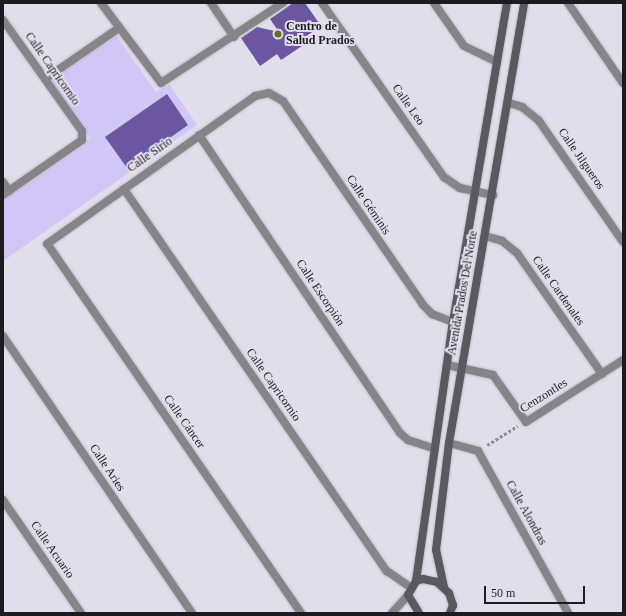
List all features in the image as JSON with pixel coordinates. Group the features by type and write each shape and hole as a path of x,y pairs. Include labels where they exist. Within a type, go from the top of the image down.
{"main road":[{"name":"Avenida Prados Del Norte","path":"411,588 453,322 507,3"},
{"name":"Avenida Prados Del Norte","path":"451,609 444,587 436,550 449,443 509,103 524,3"},
{"path":"419,613 411,588 430,580 444,587"},
{"path":"451,609 457,613"}],"street":[{"path":"101,3 155,79 161,83 169,81 283,3"},
{"path":"211,3 234,36"},
{"name":"Calle Leo","path":"322,3 444,177 460,188 493,195"},
{"path":"434,3 464,46 496,62"},
{"path":"568,3 623,82"},
{"name":"Calle Capricornio","path":"3,20 82,131 82,140 76,147 6,193"},
{"path":"45,79 119,28"},
{"name":"Calle Sirio","path":"47,244 255,96 269,93"},
{"name":"Calle Géminis","path":"269,93 283,101 423,306 432,314 453,322"},
{"name":"Calle Jilgueros","path":"509,103 522,107 539,121 623,242"},
{"name":"Calle Escorpión","path":"199,135 400,433 408,440 433,448"},
{"path":"3,182 6,193"},
{"name":"Calle Capricornio","path":"124,189 388,571 411,588"},
{"name":"Calle Cardenales","path":"485,236 502,241 516,253 602,374"},
{"name":"Calle Cáncer","path":"47,244 301,613"},
{"name":"Calle Aries","path":"3,336 192,613"},
{"name":"Cenzontles","path":"526,422 623,360"},
{"path":"447,365 462,367 493,375 526,422"},
{"path":"449,443 478,451"},
{"name":"Calle Alondras","path":"478,451 568,613"},
{"name":"Calle Acuario","path":"3,500 81,613"},
{"path":"392,613 411,588"}],"path":[{"name":"Cenzontles","path":"478,451 526,422"}],"shaded area":[{"path":"116,35 156,92 169,84 197,125 3,261 3,199 90,139 50,81"}],"building":[{"name":"Centro de Salud Prados","path":"293,3 305,3 321,26 302,39 305,44 281,60 277,54 260,66 241,38 257,27 279,32 270,19"},
{"path":"167,94 188,125 127,168 105,137"}],"place":[{"name":"Centro de Salud Prados","path":"278,34"}]}
